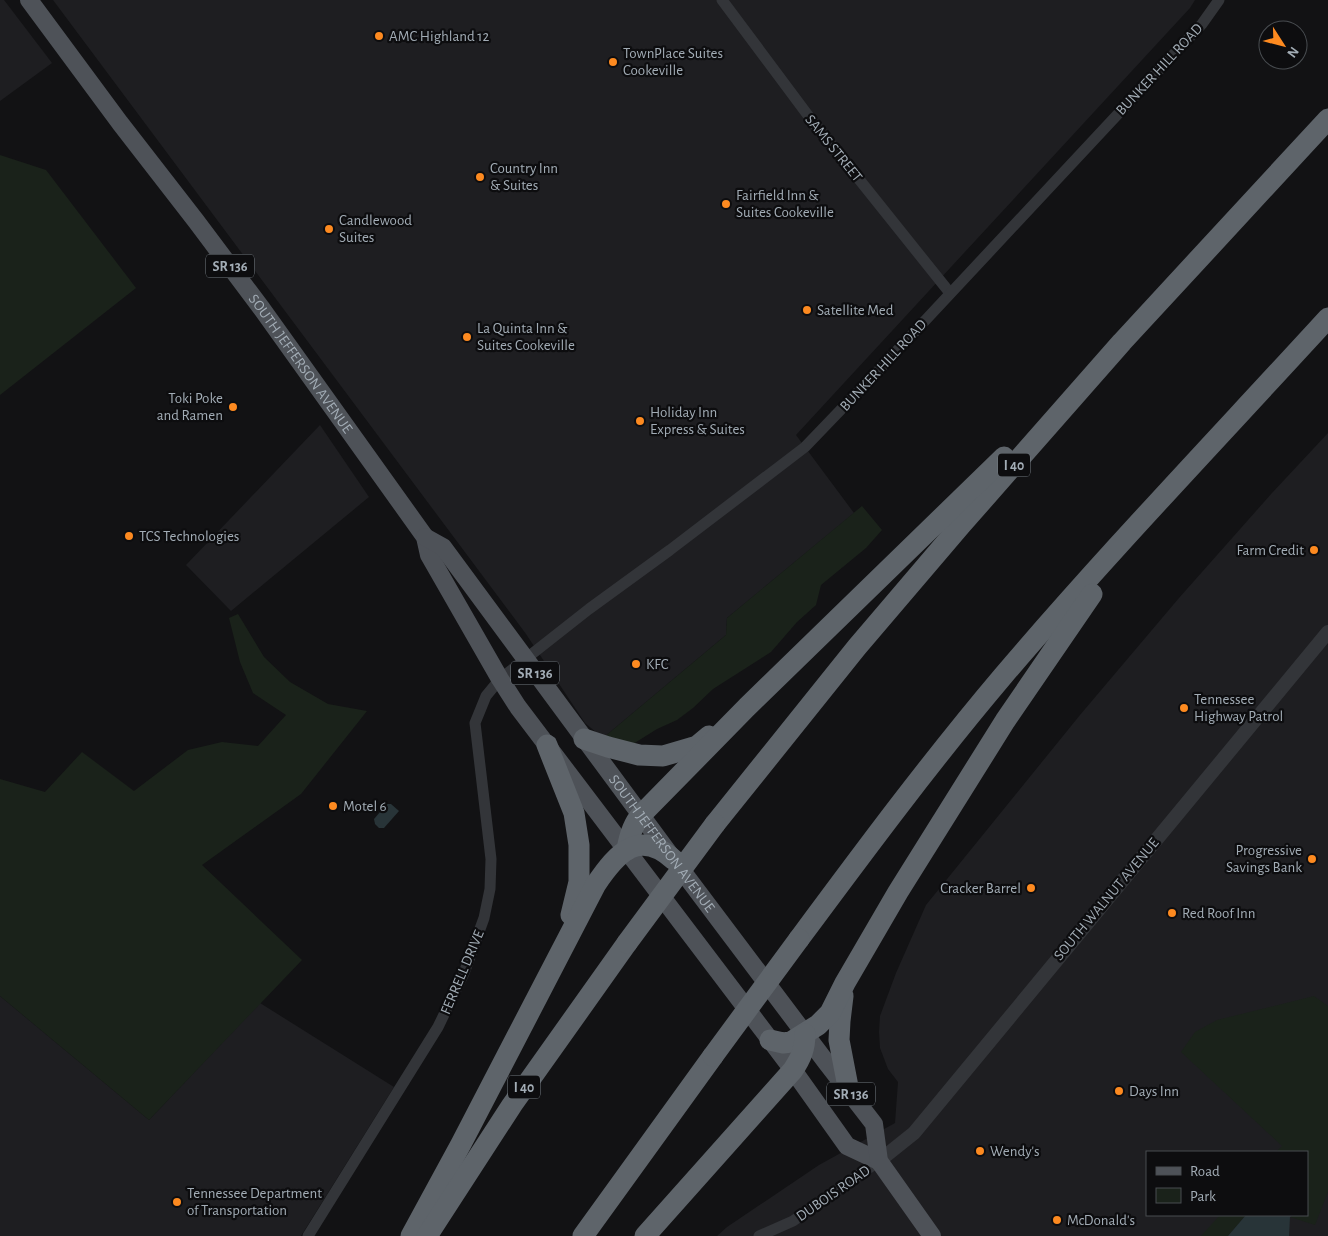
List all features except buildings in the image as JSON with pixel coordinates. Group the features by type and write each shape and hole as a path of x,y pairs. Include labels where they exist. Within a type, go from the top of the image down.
{"highway":[{"name":"I 40","path":"427,1236 512,1105 627,943 716,824 857,646 1122,342 1328,120"},
{"path":"583,1236 799,939 918,781 1003,676 1164,495 1328,318"},
{"path":"627,850 632,828 641,815 746,707 1122,342"},
{"path":"770,1040 783,1043 791,1042 826,1019 898,892 1005,720 1071,623 1164,495"},
{"path":"584,739 639,755 663,756 697,746 746,707"},
{"path":"547,745 574,813 579,845 579,882 570,918 549,973"},
{"path":"411,1236 596,884 611,864 627,850 639,845 644,844 658,848 674,860"},
{"path":"845,983 839,1040 849,1092"},
{"path":"645,1236 793,1070 804,1050 805,1034"}],"main road":[{"name":"SOUTH JEFFERSON AVENUE","path":"29,0 262,309 425,537 429,556 518,707 793,1070 847,1146 879,1161"},
{"name":"SOUTH JEFFERSON AVENUE","path":"425,537 443,547 674,860 874,1124 879,1161 932,1236"}],"street":[{"name":"SAMS STREET","path":"722,0 810,118 950,293"},
{"name":"BUNKER HILL ROAD","path":"500,679 589,609 670,550 805,446 878,371 1202,24 1219,0"},
{"name":"SOUTH WALNUT AVENUE","path":"879,1161 914,1133 1328,632"},
{"name":"FERRELL DRIVE","path":"308,1236 438,1027 464,973 484,918 490,889 491,860 475,724 486,696 500,679"},
{"name":"DUBOIS ROAD","path":"759,1236 793,1221 879,1161"}],"shaded area":[{"path":"0,0 4,0 52,63 0,101"},
{"path":"53,0 1195,0 1190,8 796,435 854,513 727,618 726,635 603,738 585,723 526,634"},
{"path":"320,425 369,497 231,611 186,565"},
{"path":"1328,433 1328,1236 717,1236 727,1227 819,1165 895,1123 898,1082 888,1069 880,1048 880,1016 896,973 926,905 1080,715 1179,598"},
{"path":"387,804 391,804 399,811 384,828 379,828 375,824 374,819"},
{"path":"0,996 149,1120 260,1003 394,1087 301,1236 0,1236"},
{"path":"1245,1216 1291,1216 1289,1236 1228,1236"}],"green space":[{"path":"0,155 46,170 136,288 0,395"},
{"path":"862,506 882,530 866,548 821,585 816,605 797,622 771,652 713,689 677,720 657,729 633,744 603,738 726,635 727,618"},
{"path":"238,614 264,657 290,682 328,704 367,711 301,794 202,865 302,960 149,1120 0,996 0,779 45,792 82,752 134,791 188,750 222,742 258,746 286,715 253,693 240,662 229,618"},
{"path":"1314,996 1328,1006 1328,1192 1315,1225 1290,1217 1308,1216 1308,1151 1277,1151 1282,1146 1181,1052 1195,1032 1217,1020"},
{"path":"1219,1216 1245,1216 1228,1236 1201,1236"}],"place":[{"name":"AMC Highland 12","path":"379,36"},
{"name":"TownPlace Suites Cookeville","path":"613,62"},
{"name":"Country Inn & Suites","path":"480,177"},
{"name":"Fairfield Inn & Suites Cookeville","path":"726,204"},
{"name":"Candlewood Suites","path":"329,229"},
{"name":"Satellite Med","path":"807,310"},
{"name":"La Quinta Inn & Suites Cookeville","path":"467,337"},
{"name":"Toki Poke and Ramen","path":"233,407"},
{"name":"Holiday Inn Express & Suites","path":"640,421"},
{"name":"TCS Technologies","path":"129,536"},
{"name":"Farm Credit","path":"1314,550"},
{"name":"KFC","path":"636,664"},
{"name":"Tennessee Highway Patrol","path":"1184,708"},
{"name":"Motel 6","path":"333,806"},
{"name":"Progressive Savings Bank","path":"1312,859"},
{"name":"Cracker Barrel","path":"1031,888"},
{"name":"Red Roof Inn","path":"1172,913"},
{"name":"Days Inn","path":"1119,1091"},
{"name":"Wendy's","path":"980,1151"},
{"name":"Tennessee Department of Transportation","path":"177,1202"},
{"name":"McDonald's","path":"1057,1220"}]}
